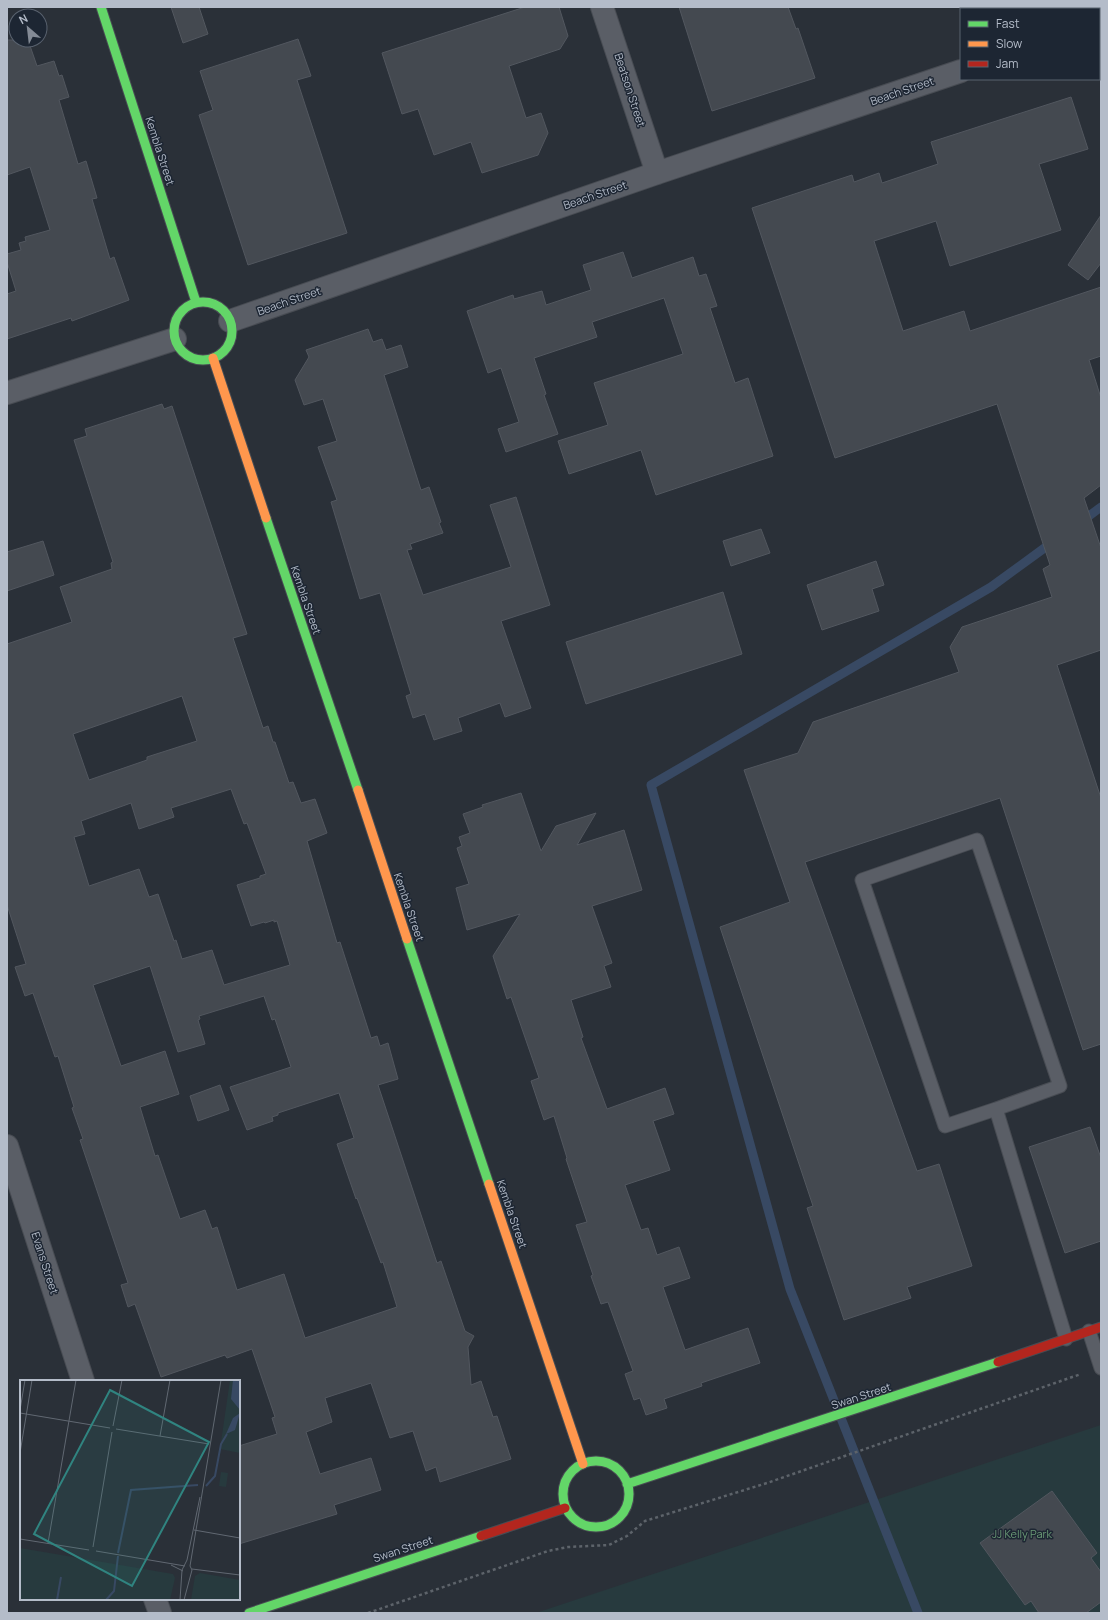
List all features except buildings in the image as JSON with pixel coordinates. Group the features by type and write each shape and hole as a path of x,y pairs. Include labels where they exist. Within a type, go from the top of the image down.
{"street":[{"name":"Kembla Street","path":"101,7 196,302"},
{"name":"Beatson Street","path":"602,7 657,173"},
{"name":"Beach Street","path":"230,321 657,173 960,72"},
{"path":"196,302 214,304 223,309 228,315 230,321 233,334 230,342 225,350 213,358 200,360 190,357 182,351 176,343 174,333 175,323 180,313 196,302"},
{"path":"7,393 175,339"},
{"name":"Kembla Street","path":"213,358 583,1464"},
{"name":"Evans Street","path":"7,1146 84,1380"},
{"name":"Swan Street","path":"627,1484 886,1400 1095,1329"},
{"path":"594,1462 614,1467 622,1475 627,1484 629,1495 627,1506 621,1516 612,1523 602,1527 591,1527 581,1524 572,1517 565,1508 563,1498 565,1482 574,1470 583,1464 594,1462"},
{"name":"Swan Street","path":"249,1613 565,1508"},
{"path":"155,1600 160,1613"}],"lane":[{"path":"978,840 1060,1086 996,1109 944,1126 862,880 978,840"},
{"path":"996,1109 1066,1339"},
{"path":"1095,1329 1101,1368"}],"path":[{"path":"368,1613 548,1552 568,1547 609,1545 627,1536 645,1520 767,1483 1101,1368"}],"green space":[{"name":"JJ Kelly Park","path":"1101,1425 1101,1613 536,1613"}],"waterway":[{"path":"1081,522 1101,507"},
{"path":"918,1613 790,1289 651,785 991,587 1054,541"}],"traffic: fast":[{"path":"101,7 196,302"},
{"path":"197,302 209,302 224,310 232,325 232,331 232,337 224,352 209,360 197,360 182,352 174,337 174,325 182,310 197,302"},
{"path":"266,518 358,790"},
{"path":"407,939 489,1184"},
{"path":"627,1484 998,1362"},
{"path":"596,1461 609,1464 619,1471 626,1481 629,1494 626,1507 619,1517 609,1524 596,1527 583,1524 573,1517 566,1507 563,1494 566,1481 573,1471 583,1464 596,1461"},
{"path":"249,1613 481,1536"}],"traffic: slow":[{"path":"213,358 266,518"},
{"path":"358,790 407,939"},
{"path":"489,1184 583,1464"}],"traffic: jam":[{"path":"998,1362 1101,1327"},
{"path":"481,1536 565,1508"}]}
